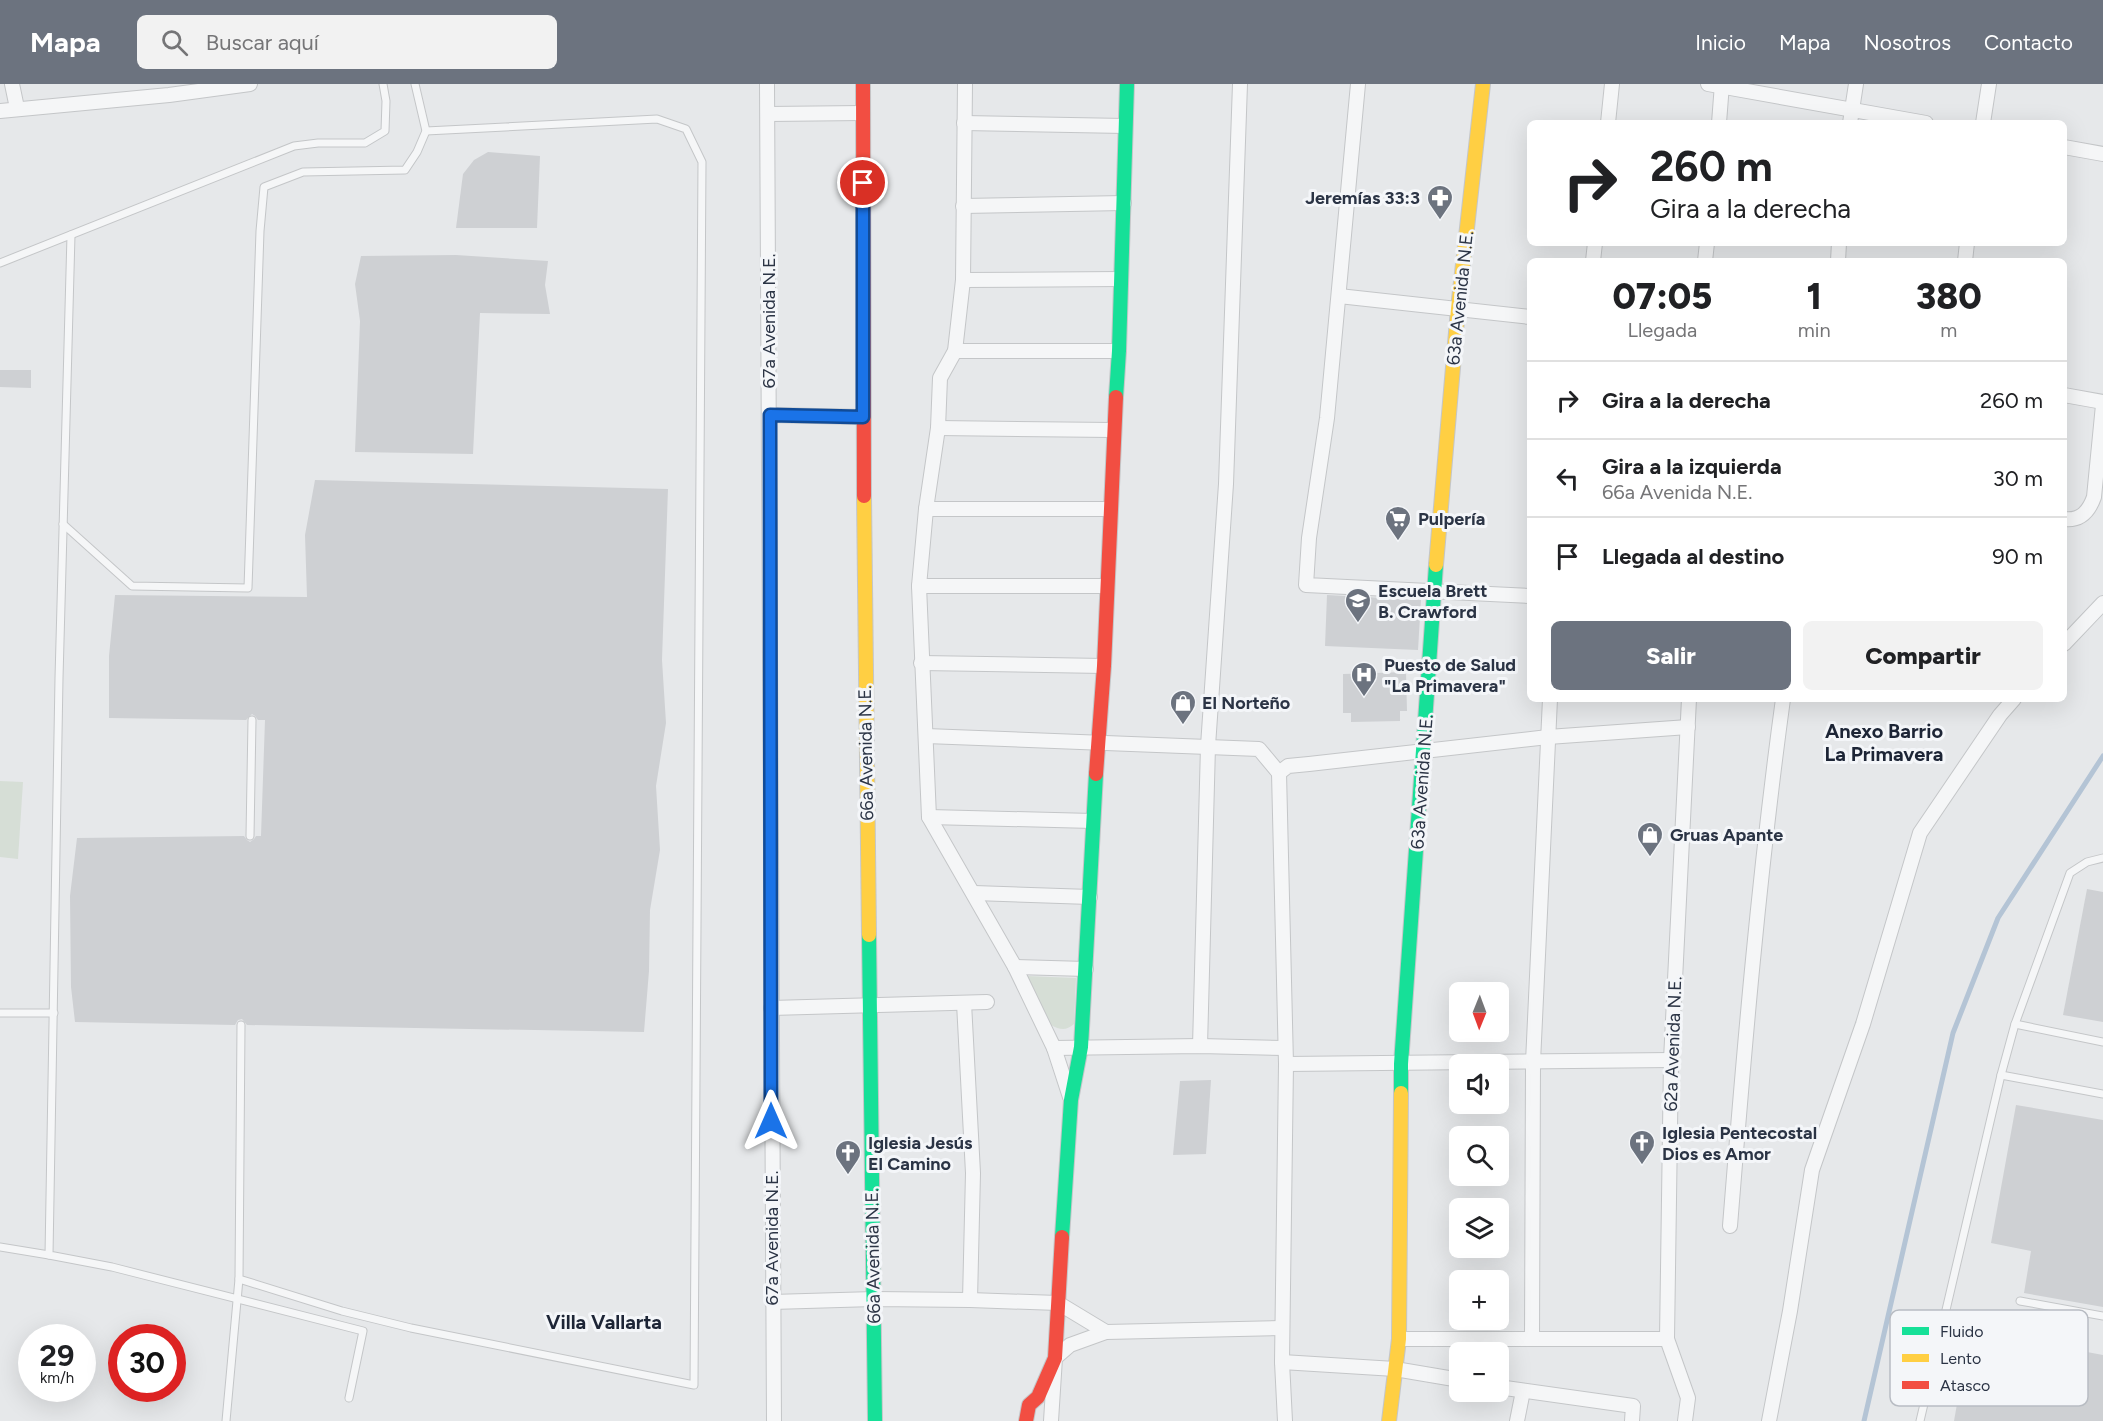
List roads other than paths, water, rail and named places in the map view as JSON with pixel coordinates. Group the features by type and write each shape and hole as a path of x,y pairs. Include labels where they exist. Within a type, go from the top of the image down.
{"street":[{"path":"12,84 16,108"},
{"path":"0,111 168,89 250,84"},
{"name":"67a Avenida N.E.","path":"767,84 774,1421"},
{"name":"66a Avenida N.E.","path":"862,84 863,417 875,1421"},
{"path":"965,84 963,280 955,351 940,378 938,428 926,509 919,586 929,817 1015,967 1054,1048 1071,1100"},
{"path":"1051,1421 1055,1358 1054,1303 1071,1100 1081,1047 1104,666 1105,586 1119,351 1127,84"},
{"path":"1200,1046 1208,746 1226,484 1239,84"},
{"path":"1358,84 1327,418 1310,538 1306,585 1527,596"},
{"name":"63a Avenida N.E.","path":"1389,1421 1399,1339 1401,1064 1434,592 1458,309 1483,84"},
{"path":"1608,120 1612,84"},
{"path":"1851,116 1856,84"},
{"path":"1983,120 1989,84"},
{"path":"1719,120 1718,85 1851,116 1894,120"},
{"path":"768,114 862,113"},
{"path":"964,123 1125,126"},
{"path":"2067,148 2103,154"},
{"path":"963,206 1124,203"},
{"path":"963,280 1121,279"},
{"path":"1339,296 1527,317"},
{"path":"955,351 1119,351"},
{"path":"2067,396 2103,404 2094,497 2089,510 2082,517 2067,520"},
{"path":"770,415 863,417"},
{"path":"938,428 1113,430"},
{"path":"926,509 1109,509"},
{"path":"919,586 1105,586"},
{"path":"2067,641 2103,603"},
{"path":"921,663 1104,666"},
{"path":"1532,1339 1533,1062 1550,702"},
{"name":"62a Avenida N.E.","path":"1685,1421 1688,1398 1667,1340 1671,1060 1689,702"},
{"path":"1730,1226 1743,1062 1771,782 1783,702"},
{"path":"1769,1421 1790,1311 1812,1170 1863,1024 1920,834 2000,715 2011,702"},
{"path":"1279,773 1288,766 1548,737 1688,727"},
{"path":"926,736 1259,749 1279,773 1286,1064 1282,1328 1285,1421"},
{"path":"929,817 1093,821"},
{"path":"974,893 1090,897"},
{"path":"1015,967 1086,969"},
{"path":"771,1008 987,1002"},
{"path":"964,1003 973,1173 970,1300"},
{"path":"1054,1048 1200,1046 1285,1048"},
{"path":"1286,1064 1671,1060"},
{"path":"772,1302 874,1299 1054,1303 1106,1332"},
{"path":"1026,1421 1029,1405 1038,1397 1055,1358 1070,1346 1106,1332 1282,1328"},
{"path":"1399,1339 1667,1340"},
{"path":"1282,1362 1395,1369 1449,1378"},
{"path":"1509,1389 1633,1406 1632,1421"},
{"path":"1517,1421 1523,1391"}],"lane":[{"path":"0,262 294,146 318,143 365,143 385,131 386,101 383,84"},
{"path":"248,596 260,231 264,187 303,172 405,170 417,152 426,131 414,84"},
{"path":"239,1279 342,1311 411,1328 694,1385 702,162 686,129 657,119 426,131"},
{"path":"49,1255 71,235"},
{"path":"63,524 132,586 248,588"},
{"path":"250,836 252,720"},
{"path":"1946,1310 2015,1024 2070,873 2087,862 2103,858"},
{"path":"0,1013 54,1013"},
{"path":"2015,1024 2103,1042"},
{"path":"226,1421 239,1279 241,1025"},
{"path":"2001,1076 2103,1094"},
{"path":"0,1247 112,1267 363,1331 349,1398"},
{"path":"2020,1301 2070,1310"},
{"path":"2088,1313 2103,1316"},
{"path":"1920,1421 1924,1406"}],"waterway":[{"path":"1864,1421 1953,1033 1998,918 2103,756"}],"place":[{"name":"Jeremías 33:3","path":"1440,221"},
{"name":"Pulpería","path":"1398,542"},
{"name":"Escuela Brett B. Crawford","path":"1358,624"},
{"name":"Puesto de Salud \"La Primavera\"","path":"1364,698"},
{"name":"El Norteño","path":"1183,726"},
{"name":"Gruas Apante","path":"1650,858"},
{"name":"Iglesia Pentecostal Dios es Amor","path":"1642,1166"},
{"name":"Iglesia Jesús El Camino","path":"848,1176"}],"district":[{"name":"Anexo Barrio La Primavera","path":"1884,742"},
{"name":"Villa Vallarta","path":"604,1322"}]}
